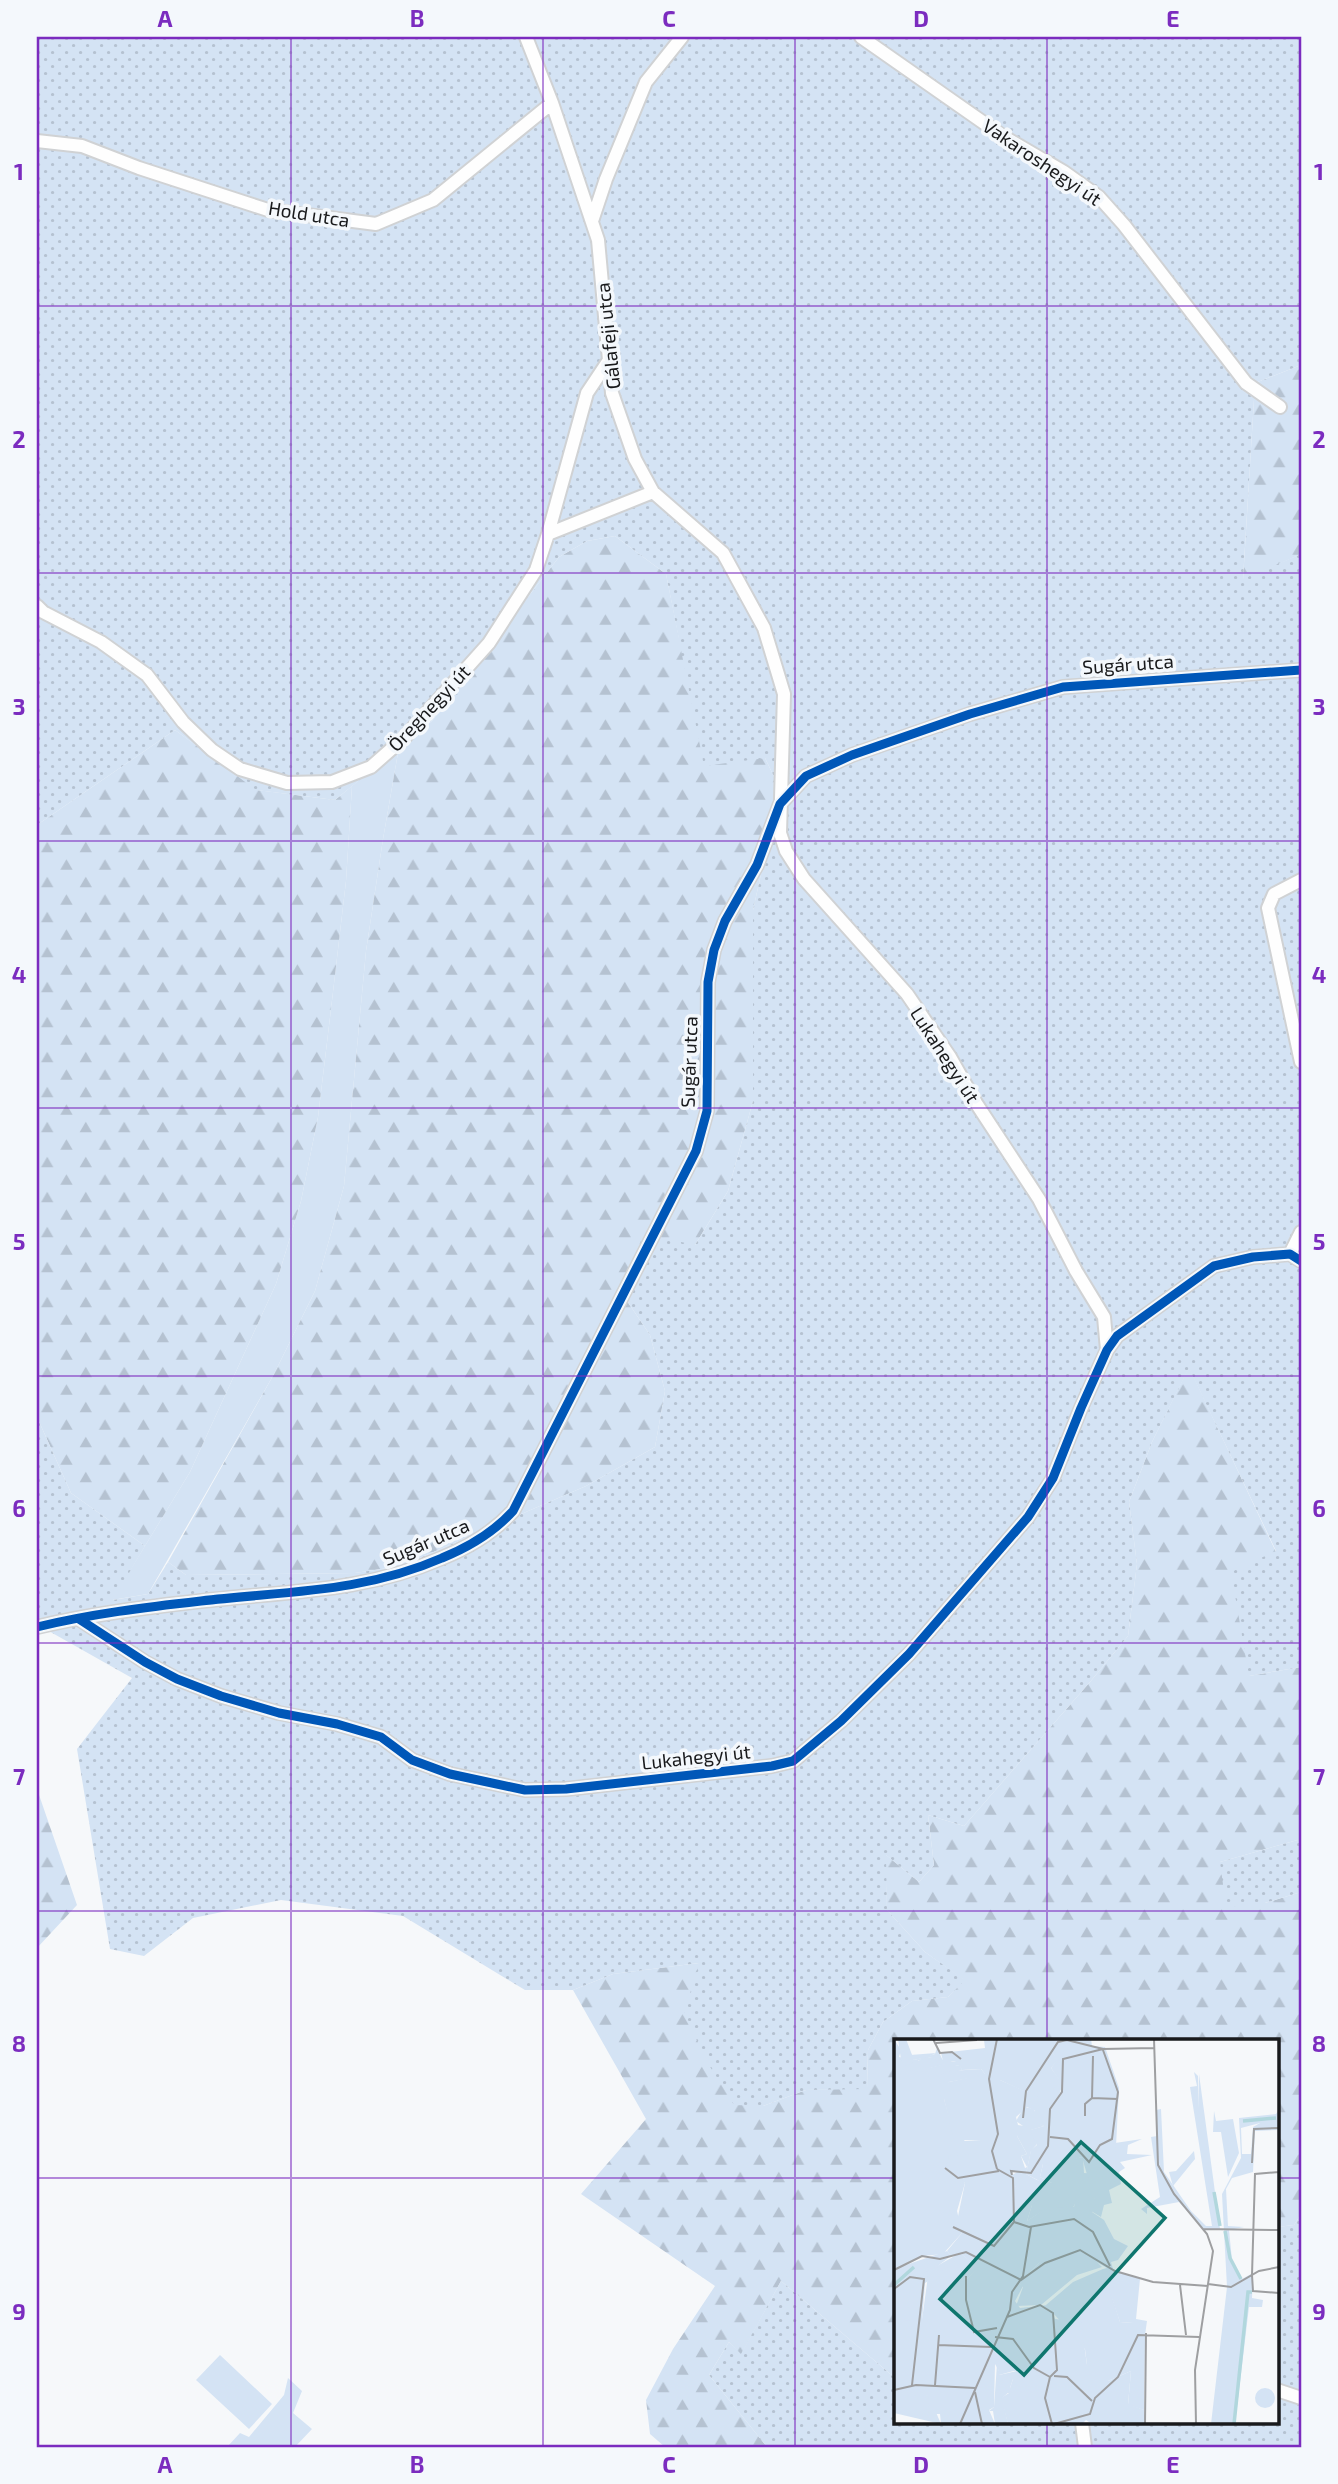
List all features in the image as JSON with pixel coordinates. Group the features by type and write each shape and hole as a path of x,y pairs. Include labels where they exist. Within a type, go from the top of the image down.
{"street":[{"name":"Gálafeji utca","path":"526,37 552,103 598,240 612,393 635,459 653,492 723,553 764,628 784,694 780,804"},
{"path":"592,221 606,178 646,82 682,37"},
{"name":"Vakaroshegyi út","path":"861,37 1003,136 1064,172 1099,197 1124,225 1246,383 1280,407"},
{"name":"Hold utca","path":"37,141 82,146 139,168 268,210 376,224 433,200 552,103"},
{"name":"Öreghegyi út","path":"37,606 43,612 101,642 147,675 183,722 212,750 240,769 288,783 332,782 371,767 405,737 489,643 536,570 587,393 609,360"},
{"path":"548,534 653,492"},
{"name":"Sugár utca","path":"37,1627 201,1601 341,1588 380,1580 414,1570 459,1551 491,1533 513,1511 696,1151 707,1111 708,982 714,950 725,921 757,865 780,804 806,776 852,755 970,714 1063,687 1301,670"},
{"name":"Lukahegyi út","path":"780,804 780,833 786,851 804,879 906,994 950,1057 976,1103 1039,1199 1076,1271 1104,1317"},
{"path":"1301,880 1274,894 1268,908 1301,1062"},
{"path":"1296,1257 1301,1232"},
{"name":"Lukahegyi út","path":"79,1619 145,1662 221,1696 381,1737 412,1760 437,1769 525,1790 566,1789 772,1766 793,1761 841,1721 909,1654 1028,1517 1053,1478 1107,1350 1117,1336 1213,1266 1253,1257 1296,1257"},
{"path":"1107,1350 1104,1317 1132,1324"},
{"path":"1278,2390 1301,2398"},
{"path":"1082,2424 1085,2447"}],"green space":[{"path":"37,37 1301,37 1301,365 1255,383 1243,579 1301,554 1301,1667 1249,1676 1231,1572 1276,1551 1189,1368 1152,1442 1129,1502 1137,1564 1128,1636 964,1826 928,1815 934,1865 919,1882 886,1855 887,1910 925,1952 965,1980 948,1997 912,2001 883,2022 868,2050 867,2089 806,2090 763,2106 734,2105 709,2065 684,2014 699,1963 613,1974 573,1990 525,1990 403,1916 281,1900 193,1918 144,1956 110,1949 77,1749 132,1678 47,1630 37,1634 37,1417 71,1493 145,1546 113,1600 148,1594 168,1562 186,1575 355,1573 401,1566 586,1486 655,1447 665,1391 650,1335 619,1289 644,1234 695,1245 728,1191 753,1101 753,910 780,789 765,758 704,766 666,574 615,536 587,541 559,557 432,721 335,800 256,790 175,730 37,825"},
{"path":"1301,365 1301,554 1243,580 1255,383"},
{"path":"615,536 666,574 679,638 765,758 780,789 753,910 753,1101 728,1191 695,1245 619,1289 650,1335 665,1391 655,1447 586,1486 401,1566 355,1573 186,1575 168,1562 274,1374 315,1291 344,1186 366,951 399,747 432,721 559,557 587,541"},
{"path":"175,730 257,790 335,800 352,786 346,881 318,1117 301,1201 276,1284 190,1472 145,1546 71,1493 37,1417 37,825"},
{"path":"399,747 366,951 344,1186 315,1291 274,1374 148,1594 112,1600 190,1472 276,1284 301,1201 318,1117 346,881 352,786"},
{"path":"1189,1367 1276,1552 1249,1676 1301,1667 1301,1839 1220,1862 1265,1903 1301,1892 1301,2214 1294,2225 1278,2227 1278,2039 894,2039 894,2377 781,2281 741,2355 729,2342 709,2375 767,2447 665,2447 650,2434 646,2400 673,2349 715,2286 581,2194 646,2119 573,1990 613,1974 699,1963 763,2106 806,2090 867,2088 868,2050 883,2022 912,2001 948,1997 964,1980 925,1952 887,1910 885,1854 919,1882 934,1865 928,1815 964,1826 1128,1636 1137,1564 1129,1502 1152,1442"},
{"path":"37,1789 77,1905 37,1948"},
{"path":"1301,1839 1301,1892 1265,1903 1226,1907 1220,1862"},
{"path":"1301,2214 1301,2447 767,2447 709,2375 729,2342 741,2354 781,2281 894,2377 894,2424 1278,2424 1278,2227 1294,2225"},
{"path":"220,2355 272,2404 249,2429 196,2380"},
{"path":"288,2378 302,2391 293,2413 312,2429 295,2447 227,2447 240,2433 249,2437 284,2395"}],"cycle path":[{"path":"37,1627 139,1608 323,1589 383,1578 462,1549 489,1533 513,1511 696,1151 707,1111 708,982 714,950 725,921 757,865 780,804 806,776 852,755 970,714 1063,687 1301,670"},
{"path":"79,1619 145,1662 177,1679 221,1696 381,1737 412,1760 450,1774 525,1790 566,1789 772,1766 793,1761 841,1721 909,1654 1028,1517 1053,1478 1107,1350 1117,1336 1214,1266 1253,1257 1290,1254 1301,1261"}]}
